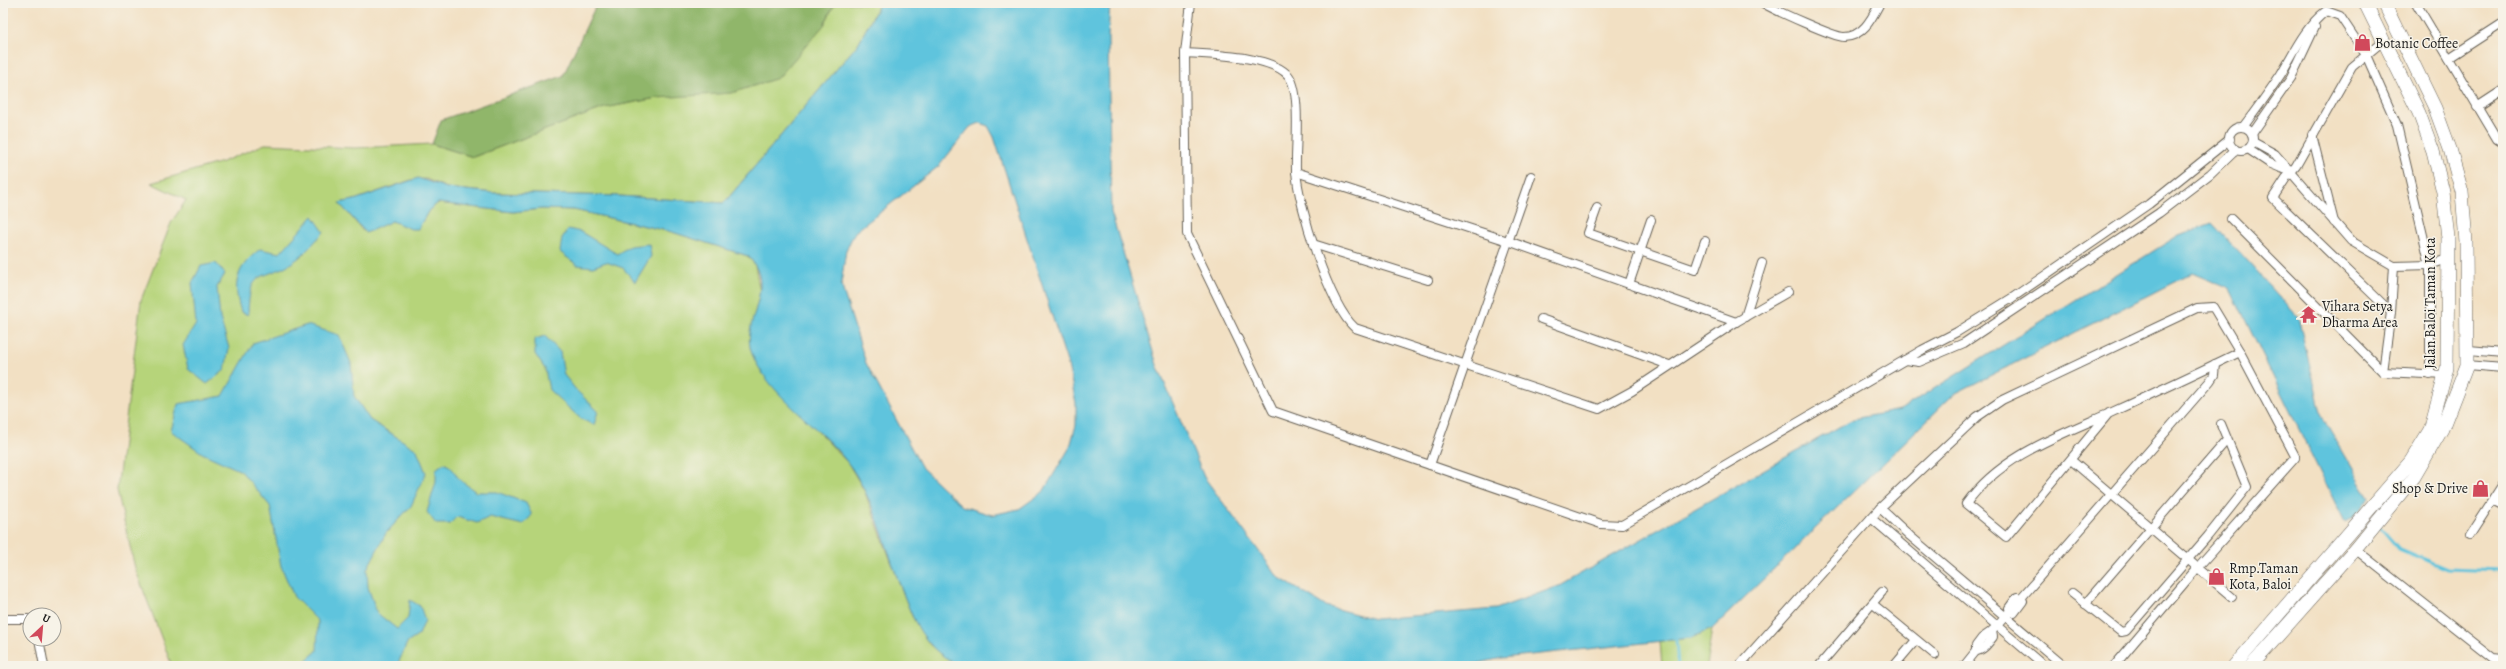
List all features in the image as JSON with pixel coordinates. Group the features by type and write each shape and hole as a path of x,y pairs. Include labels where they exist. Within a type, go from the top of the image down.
{"highway":[{"name":"Jalan Baloi Taman Kota","path":"2251,666 2371,529 2372,514 2419,449 2430,430 2446,375 2448,258 2444,192 2433,151 2422,121 2365,3"},
{"name":"Jalan Baloi Taman Kota","path":"2234,666 2268,626 2372,514 2414,477 2427,456 2457,395 2467,365 2469,350 2466,242 2462,192 2450,149 2437,114 2384,3"},
{"path":"2422,121 2437,114"},
{"path":"2268,626 2279,634"}],"street":[{"path":"1191,3 1185,54 1186,234 1273,411 1601,524 1622,525 1905,360 1956,332 2018,293 2149,204 2230,139 2235,129 2243,127 2271,88 2298,43 2320,15 2326,11 2340,16 2366,55 2397,125 2430,265 2430,375"},
{"path":"1763,3 1776,11 1843,38 1857,33 1868,25 1880,3"},
{"path":"2416,3 2477,107 2497,139 2503,143"},
{"path":"1905,360 1919,362 1964,343 2159,213 2210,174 2236,149 2251,142 2291,78 2320,15"},
{"path":"2449,58 2503,23"},
{"path":"2384,41 2352,67 2312,135 2296,166 2274,198 2391,312"},
{"path":"1185,54 1266,62 1288,75 1295,90 1296,172 1313,244 1339,307 1345,319 1355,328 1466,363 1599,409 1632,391 1669,365 1736,322 1788,292"},
{"path":"2477,107 2503,90"},
{"path":"2243,127 2251,142 2269,163 2291,172 2334,224 2351,241 2394,266 2430,265 2448,258"},
{"path":"2312,135 2334,224"},
{"path":"2230,139 2236,149"},
{"path":"1296,172 1508,241 1736,322"},
{"path":"1430,465 1531,176"},
{"path":"1597,208 1588,233 1695,270 1705,241"},
{"path":"2231,219 2383,372 2446,375"},
{"path":"1630,284 1652,220"},
{"path":"1313,244 1428,280"},
{"path":"1745,317 1762,263"},
{"path":"2383,372 2391,312 2394,266"},
{"path":"1739,666 1880,508 1977,417 2002,400 2197,308 2212,307 2240,352 2295,457 2198,567 2114,666"},
{"path":"1541,319 1669,365"},
{"path":"2469,350 2503,353"},
{"path":"2108,413 2071,460 2006,537 1966,504 1979,486 2016,458 2056,436 2240,352"},
{"path":"1964,666 1976,651 1976,646 1982,638 1994,629 2008,614 2014,613 2022,601 2021,598 2210,381 2214,375 2215,364"},
{"path":"2467,365 2503,368"},
{"path":"2072,593 2121,632 2126,631 2189,559 2247,487 2226,441 2221,424"},
{"path":"2085,604 2150,527 2226,441"},
{"path":"2071,460 2232,597"},
{"path":"2470,535 2503,484"},
{"path":"2503,493 2497,498 2497,503 2503,506"},
{"path":"1880,508 1943,564 2008,614 2064,666"},
{"path":"1871,518 1934,573 1994,629 2044,666"},
{"path":"2355,549 2493,658 2497,666"},
{"path":"1934,573 1943,564"},
{"path":"1819,666 1882,592"},
{"path":"1873,604 1935,655"},
{"path":"3,619 22,619"},
{"path":"1894,666 1916,640"},
{"path":"40,647 44,666"},
{"path":"2493,658 2503,659"}],"green space":[{"path":"597,3 835,3 824,25 778,78 732,93 657,98 604,108 473,157 432,144 441,120 563,76"},
{"path":"835,3 880,3 858,44 724,203 620,196 494,193 447,188 426,179 411,180 354,200 340,203 363,231 392,221 421,224 429,210 438,203 513,212 541,209 574,210 672,232 748,256 755,265 760,292 752,325 762,372 848,463 864,490 912,616 930,645 959,666 172,666 135,568 117,490 141,300 171,223 186,200 151,183 222,162 265,144 355,148 432,144 473,157 604,108 657,98 824,25"},
{"path":"1712,629 1706,666 1662,666 1660,641 1691,638"}],"water":[{"path":"880,3 1110,3 1108,38 1111,212 1157,365 1204,477 1278,577 1325,606 1375,619 1496,609 1559,586 1853,419 1900,410 2179,235 2212,223 2298,317 2322,416 2370,498 2354,517 2345,523 2230,289 2192,273 1954,394 1712,629 1691,638 1502,658 1466,666 959,666 943,656 925,639 911,613 903,593 871,503 856,475 832,444 773,387 761,371 752,354 749,342 750,330 757,305 760,281 757,268 748,256 672,232 574,210 541,209 513,212 438,203 429,210 418,229 411,229 392,221 366,233 339,203 354,200 418,178 447,188 494,193 620,196 724,203 858,44","holes":["980,123 988,126 994,137 1068,365 1076,403 1076,425 1070,447 1043,492 1019,509 992,515 962,506 922,468 866,363 841,284 846,250 855,232 939,166 970,127"]},
{"path":"313,216 324,232 293,262 259,278 251,289 248,315 241,312 238,302 237,284 241,270 246,263 260,249 280,253"},
{"path":"568,229 581,232 617,254 630,246 649,244 651,256 635,282 623,268 606,262 593,267 577,265 560,252 562,238"},
{"path":"216,263 225,274 217,287 220,318 229,348 225,370 207,384 188,369 183,345 196,324 192,283 201,266"},
{"path":"307,325 339,335 351,363 354,396 370,420 417,450 426,473 411,506 386,533 367,569 368,587 377,613 397,629 408,618 410,600 420,606 425,620 419,635 407,643 397,666 299,666 317,651 318,621 294,597 281,566 270,506 241,471 202,453 171,431 178,404 223,396 253,343"},
{"path":"545,336 560,352 564,375 577,391 598,411 594,425 581,419 549,390 545,369 535,354 535,339"},
{"path":"444,463 451,467 459,479 476,492 497,492 526,503 532,515 523,525 490,517 477,523 457,517 450,524 436,524 427,512 436,482 436,469"}],"waterway":[{"path":"2379,526 2399,549 2447,569 2503,571"},
{"path":"1676,639 1678,666"}],"place":[{"name":"Botanic Coffee","path":"2362,43"},
{"name":"Vihara Setya Dharma Area","path":"2309,314"},
{"name":"Shop & Drive","path":"2481,488"},
{"name":"Rmp.Taman Kota, Baloi","path":"2216,576"}]}
